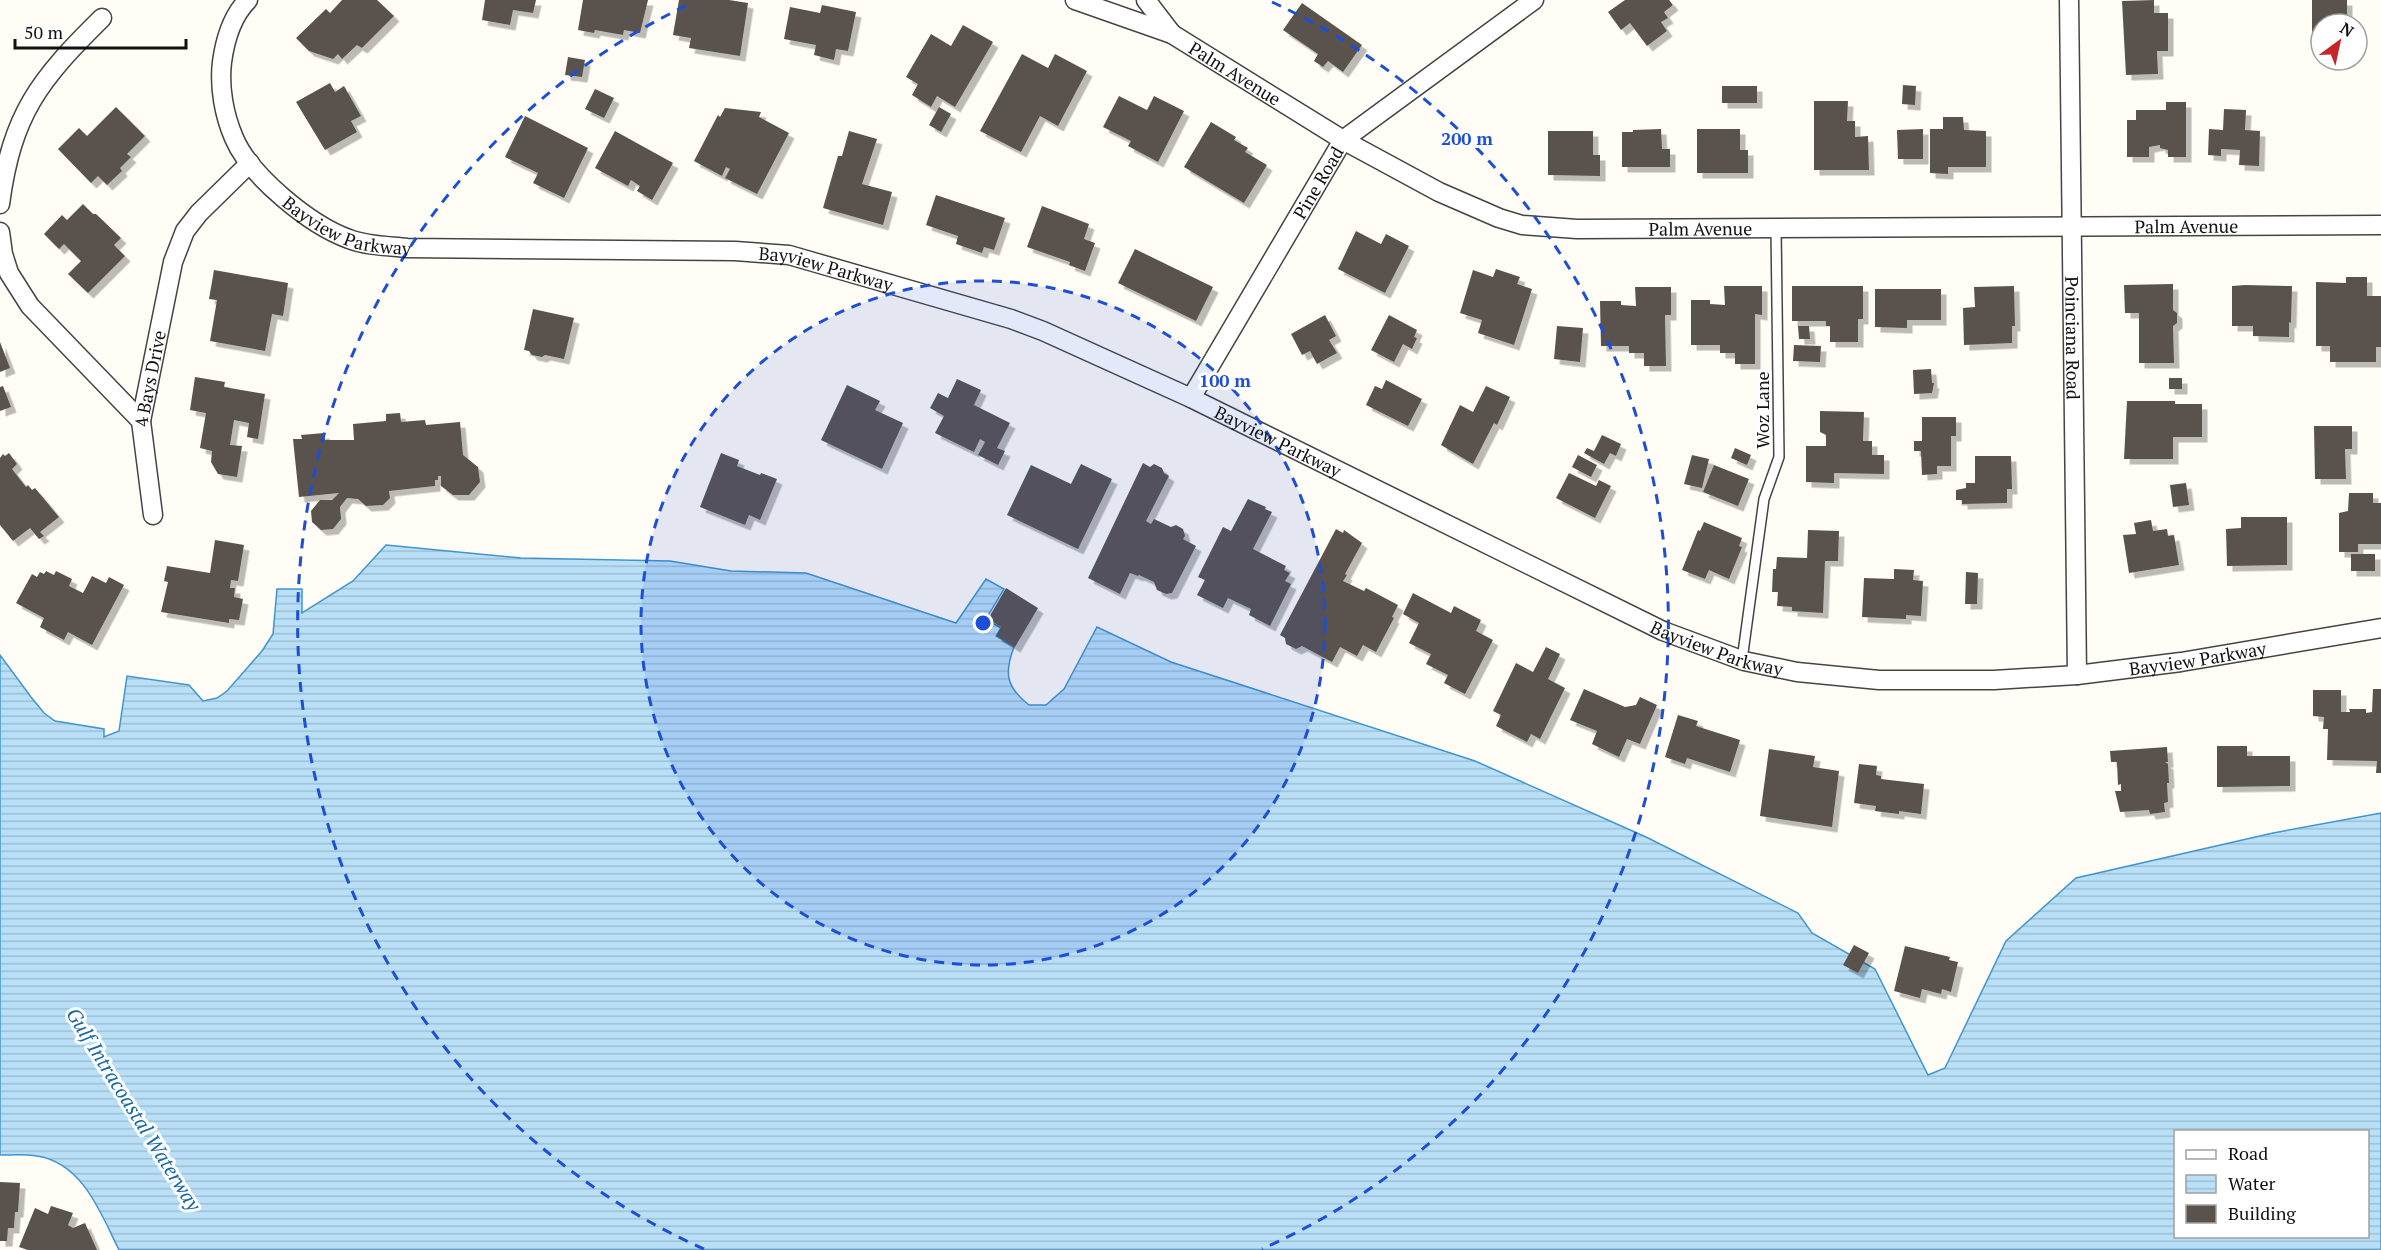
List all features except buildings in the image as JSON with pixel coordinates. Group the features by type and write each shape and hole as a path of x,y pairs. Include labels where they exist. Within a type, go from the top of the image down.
{"street":[{"name":"Bayview Parkway","path":"248,0 232,24 224,46 222,78 226,113 235,140 250,163 296,209 324,227 349,239 373,245 407,248 752,252 789,255 1011,319 1043,331 1191,398 1663,631 1742,660 1797,672 1869,679 1994,680 2077,675 2181,662 2381,628"},
{"name":"Palm Avenue","path":"1074,0 1173,34 1343,140 1439,192 1499,218 1522,225 1577,229 2381,225"},
{"path":"1146,0 1173,34"},
{"name":"Pine Road","path":"1191,398 1343,140 1534,0"},
{"name":"Poinciana Road","path":"2069,0 2077,675"},
{"path":"0,204 11,147 34,94 51,70 102,18"},
{"name":"4 Bays Drive","path":"141,421 176,251 185,231 199,213 250,163"},
{"name":"4 Bays Drive","path":"0,232 9,273 30,306 141,421"},
{"path":"141,421 153,515"}],"lane":[{"name":"Woz Lane","path":"1742,660 1764,499 1779,457 1776,228"}],"water":[{"name":"Gulf Intracoastal Waterway","path":"386,545 521,558 670,561 731,571 806,573 956,623 986,579 1004,589 986,619 1001,628 996,636 1014,647 1009,664 1009,679 1016,692 1029,705 1046,705 1064,689 1097,627 1171,662 1475,761 1646,837 1798,913 1812,933 1875,969 1928,1075 1945,1068 2006,941 2076,878 2273,833 2381,813 2381,1250 119,1250 97,1206 78,1179 67,1169 37,1156 0,1155 0,655 44,713 55,721 104,729 104,737 119,731 127,676 189,685 203,701 217,698 227,691 262,651 273,634 277,589 302,589 302,613 353,581"}]}
